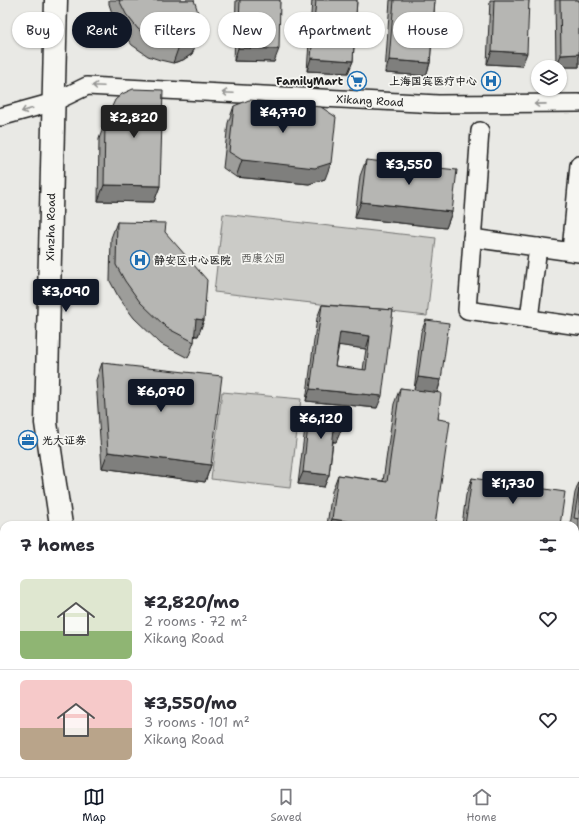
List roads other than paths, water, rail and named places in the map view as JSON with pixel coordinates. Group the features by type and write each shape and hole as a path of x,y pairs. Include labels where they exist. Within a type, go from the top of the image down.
{"main road":[{"name":"Xinzha Road","path":"56,0 46,423 60,521"}],"street":[{"name":"Xikang Road","path":"0,117 54,102 87,86 438,104 579,104"},
{"path":"480,132 467,310 529,319 579,324"},
{"path":"472,238 575,252 579,165"},
{"path":"529,319 538,247"}],"place":[{"name":"FamilyMart","path":"357,81"},
{"name":"上海国宾医疗中心","path":"491,81"},
{"name":"静安区中心医院","path":"140,260"},
{"name":"光大证券","path":"28,440"}],"park label":[{"name":"西康公园","path":"263,258"}]}
